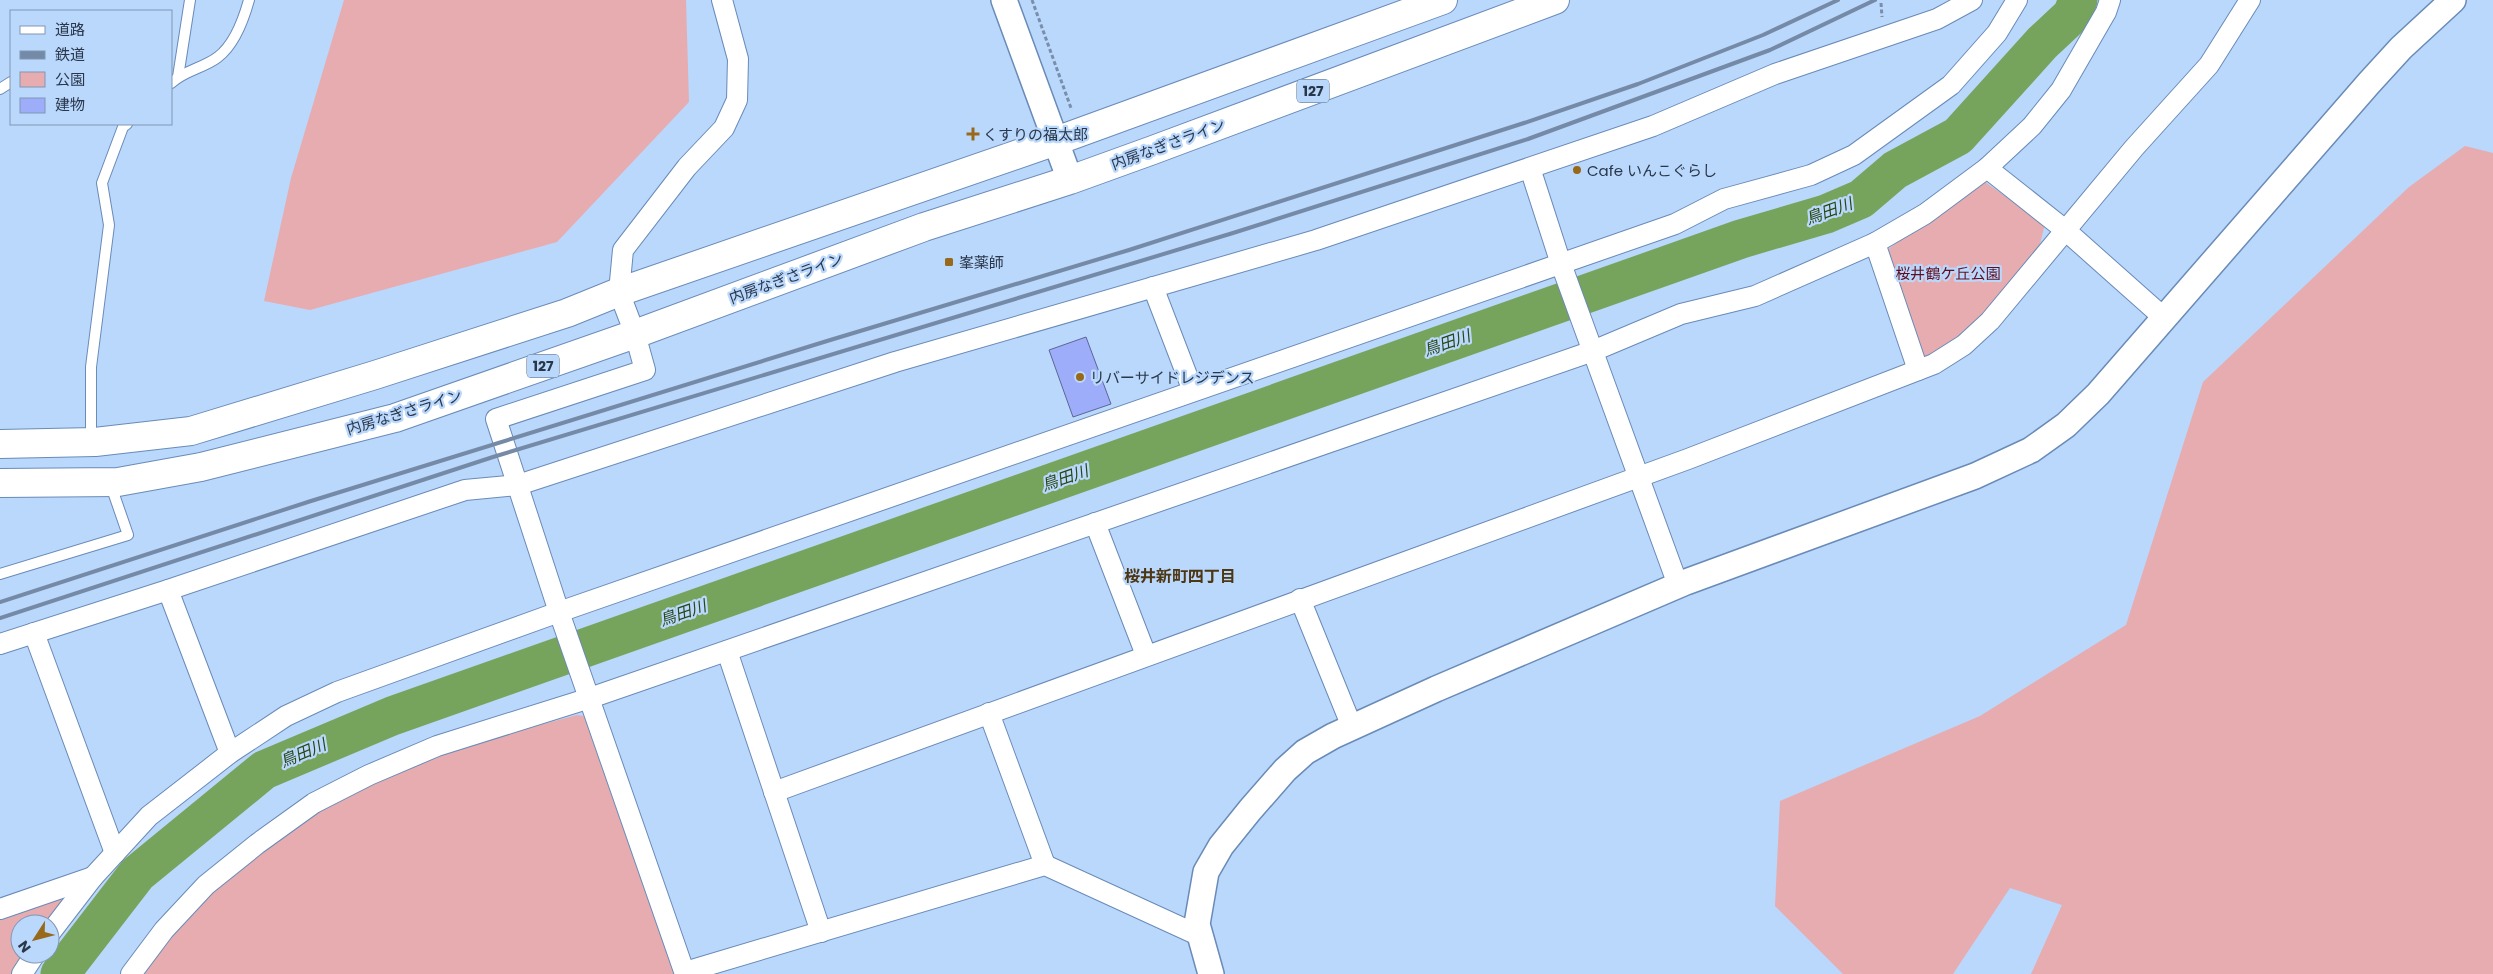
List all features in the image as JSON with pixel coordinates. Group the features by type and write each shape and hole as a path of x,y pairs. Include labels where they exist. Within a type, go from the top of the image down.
{"highway":[{"path":"0,444 91,442 191,431 384,372 567,313 619,292 1056,141 1443,0"},
{"name":"内房なぎさライン","path":"0,483 110,482 201,467 394,418 635,334 924,227 1070,180 1555,0"}],"street":[{"path":"722,0 738,59 737,100 724,128 687,167 623,250 619,292 635,334 645,370 496,419 559,612 685,973 1045,866 1200,936"},
{"path":"1004,0 1070,180"},
{"path":"0,644 168,590 465,490 518,485 895,362 1316,240 1653,126 1775,74 1937,19 1972,0"},
{"path":"60,920 93,877 149,816 230,753 286,716 337,692 559,612 1193,392 1563,268 1675,224 1724,199 1811,175 1854,155 1951,86 1997,33 2017,0"},
{"path":"131,974 164,930 206,886 257,844 314,803 369,775 438,746 587,691 726,651 1095,523 1681,314 1755,296 1875,243 1925,214 1987,168 2032,126 2061,90 2106,12 2110,0"},
{"path":"774,792 1639,477 1934,364 1964,345 1990,321 2064,229 2209,65 2250,0"},
{"path":"1211,974 1197,924 1206,872 1221,846 1285,770 1305,752 1352,727 1678,585 1975,476 2031,450 2066,425 2098,394 2369,82 2401,48 2453,0"},
{"path":"1530,168 1563,268 1678,585"},
{"path":"1987,168 2064,229 2164,317"},
{"path":"1875,243 1918,370"},
{"path":"1153,287 1193,392"},
{"path":"1095,523 1146,655"},
{"path":"168,590 230,753"},
{"path":"1300,599 1352,727"},
{"path":"34,633 115,853"},
{"path":"726,651 821,932"},
{"path":"989,713 1045,866"},
{"path":"0,909 93,877"}],"lane":[{"path":"175,80 190,0"},
{"path":"175,80 219,56 243,23 249,0"},
{"path":"91,442 91,367 109,225 102,183 126,125"},
{"path":"0,574 128,535 110,482"}],"path":[{"path":"1032,0 1071,108"}],"green space":[{"path":"344,0 686,0 689,102 557,242 310,310 264,301 291,178"},
{"path":"2465,146 2493,153 2493,974 2031,974 2062,905 2010,888 1953,974 1843,974 1775,906 1780,801 1980,716 2126,625 2203,382 2409,187"},
{"name":"桜井鶴ケ丘公園","path":"1982,180 2045,224 2038,252 1963,340 1920,360 1883,253"},
{"path":"577,715 584,716 674,974 140,974 212,887 317,809 442,751"},
{"path":"67,892 53,914 10,914 10,964 19,964 12,974 0,974 0,917"}],"building":[{"name":"リバーサイドレジデンス","path":"1086,337 1111,404 1073,417 1049,350"}],"waterway":[{"name":"鳥田川","path":"60,974 137,874 264,770 392,716 1741,239 1826,214 1861,199 1895,170 1958,136 2042,43 2072,15 2078,0"}],"railway":[{"path":"0,602 311,501 827,341 1129,250 1524,123 1638,84 1763,35 1838,0"},
{"path":"0,618 493,457 1233,233 1528,139 1770,50 1875,0"}],"place":[{"name":"くすりの福太郎","path":"973,134"},
{"name":"Cafe いんこぐらし","path":"1577,170"},
{"name":"峯薬師","path":"949,262"},
{"name":"リバーサイドレジデンス","path":"1080,377"}],"district":[{"name":"桜井新町四丁目","path":"1180,576"}]}
